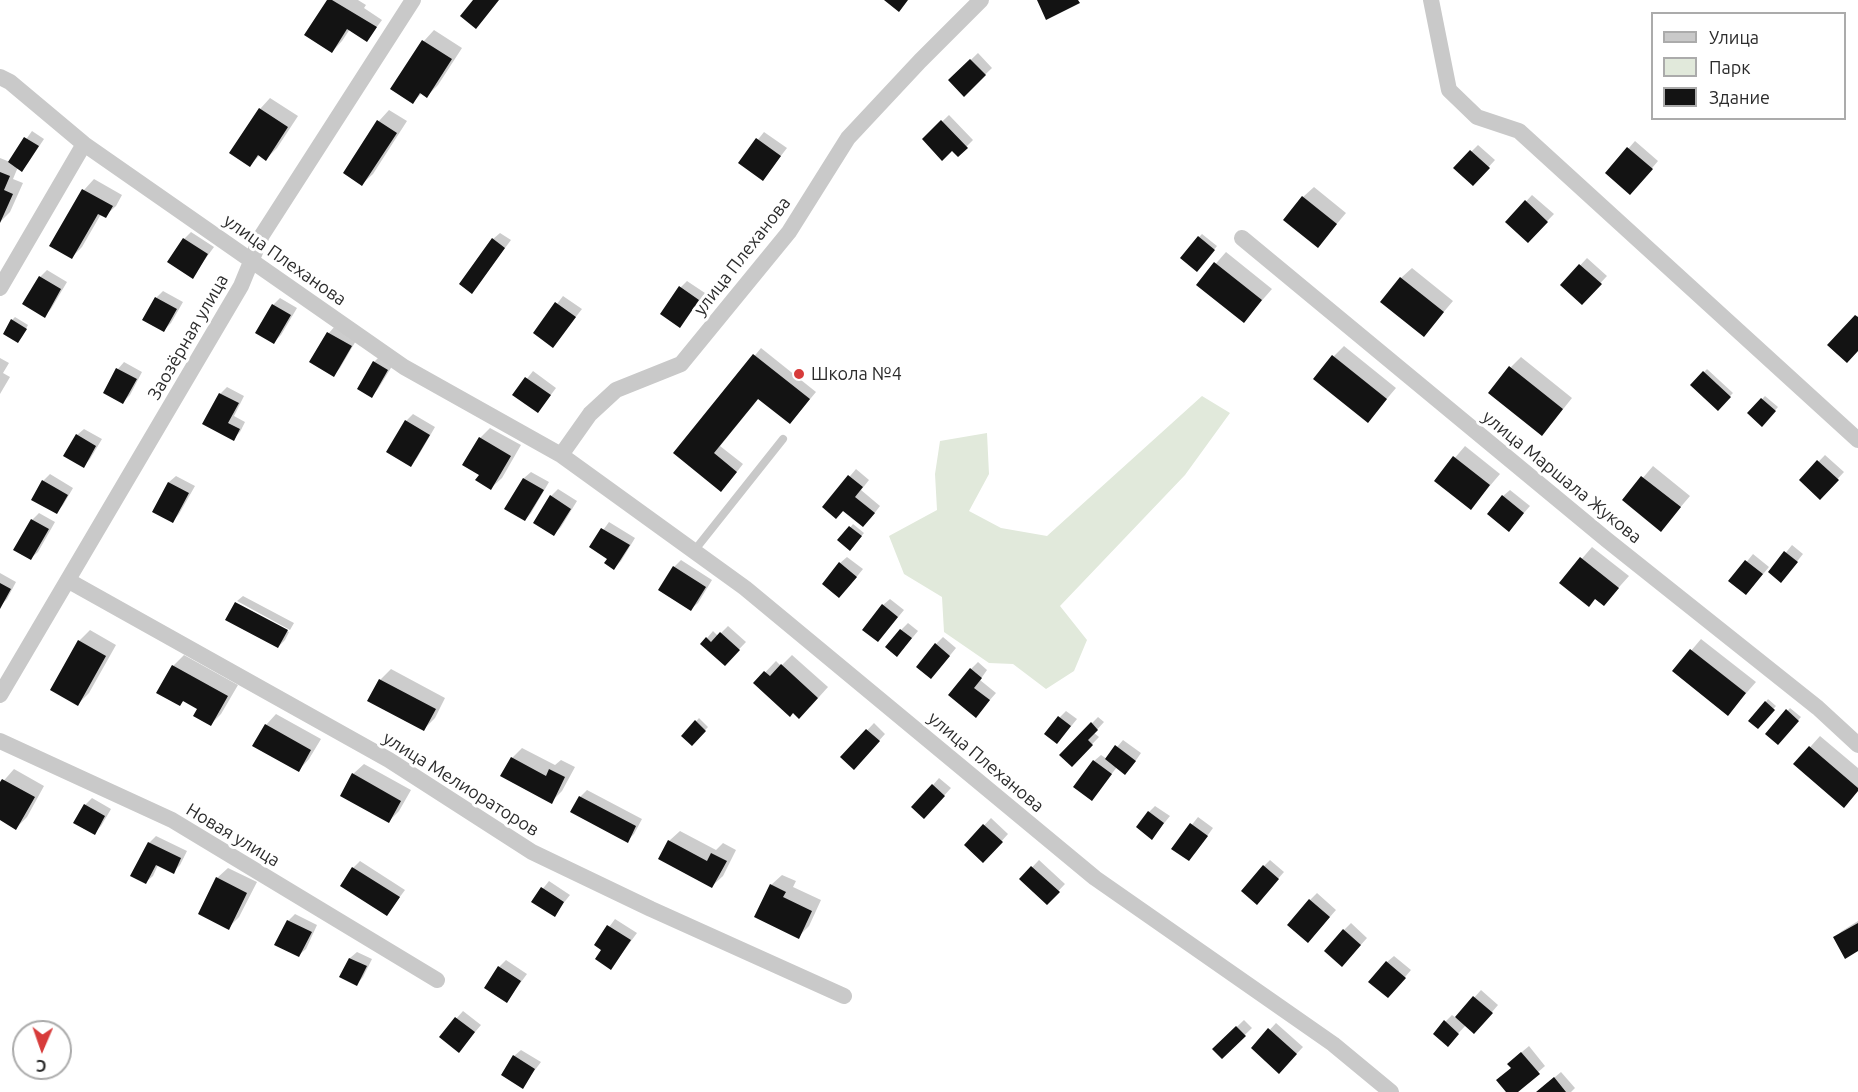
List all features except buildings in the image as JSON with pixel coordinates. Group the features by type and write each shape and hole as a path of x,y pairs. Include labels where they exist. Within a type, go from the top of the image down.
{"street":[{"name":"Заозёрная улица","path":"0,695 241,286 262,235 413,0"},
{"name":"улица Плеханова","path":"561,455 590,414 616,390 681,364 789,232 848,138 981,0"},
{"path":"1431,0 1449,90 1477,117 1519,131 1858,440"},
{"name":"улица Плеханова","path":"0,77 10,82 84,144 404,368 561,455 745,588 1095,878 1333,1044 1391,1092"},
{"path":"0,288 84,144"},
{"name":"улица Маршала Жукова","path":"1242,238 1607,540 1818,708 1858,745"},
{"name":"улица Мелиораторов","path":"69,581 389,760 532,852 651,909 844,996"},
{"name":"Новая улица","path":"0,741 172,820 437,980"}],"lane":[{"path":"694,551 783,439"}],"green space":[{"path":"1202,396 1230,413 1185,475 1060,606 1087,640 1074,671 1046,689 1013,664 989,663 944,632 942,597 904,574 889,536 937,510 935,474 940,441 987,433 989,474 969,511 1001,528 1047,536"}],"place":[{"name":"Школа №4","path":"799,374"}]}
